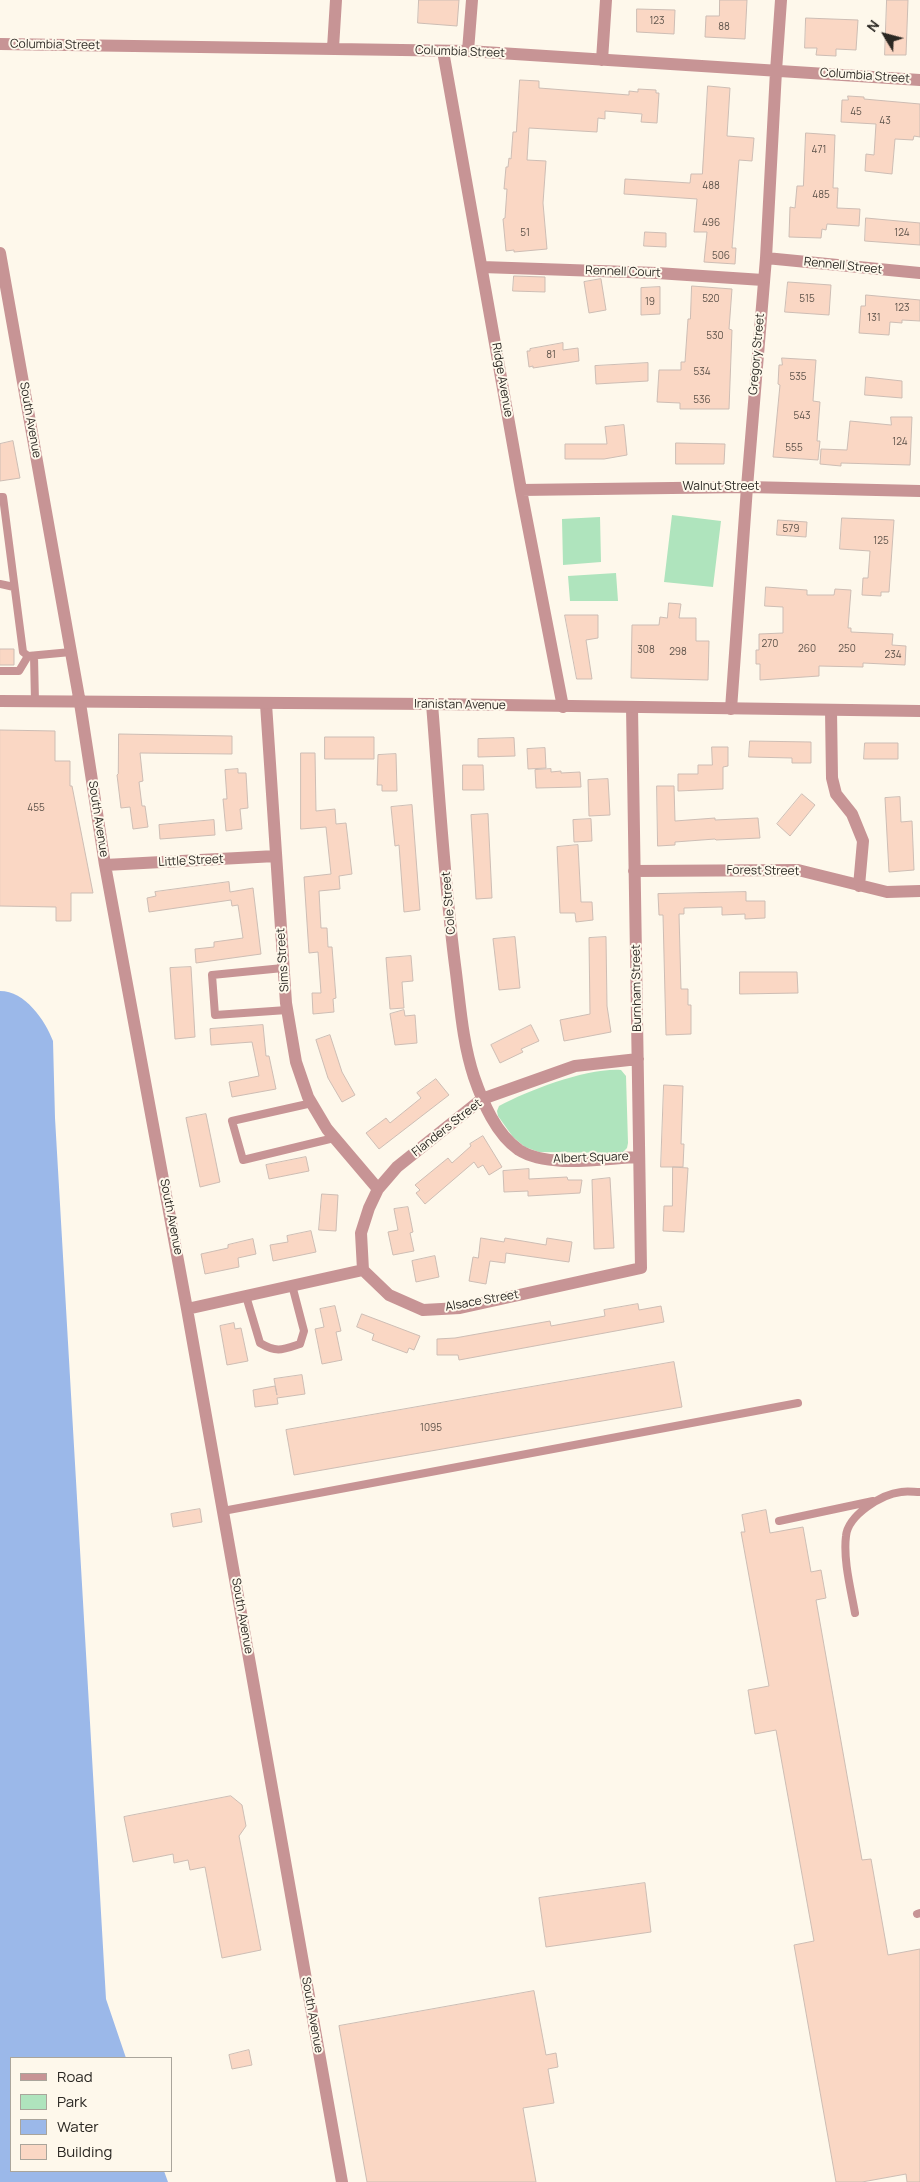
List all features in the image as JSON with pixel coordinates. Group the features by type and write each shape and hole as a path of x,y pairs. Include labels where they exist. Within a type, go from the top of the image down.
{"street":[{"path":"333,48 336,0"},
{"path":"468,51 472,0"},
{"path":"602,60 606,0"},
{"name":"Gregory Street","path":"731,709 746,487 766,258 781,0"},
{"name":"Columbia Street","path":"0,44 468,51 920,80"},
{"name":"Ridge Avenue","path":"443,51 521,490 563,708"},
{"name":"South Avenue","path":"0,253 80,703 105,865 187,1309 342,2182"},
{"name":"Rennell Street","path":"766,258 920,273"},
{"name":"Rennell Court","path":"482,267 657,273 763,280"},
{"name":"Walnut Street","path":"521,490 746,487 920,491"},
{"name":"Iranistan Avenue","path":"0,701 432,704 563,708 632,707 920,711"},
{"name":"Sims Street","path":"266,704 287,1010 296,1062 312,1103 334,1138 378,1189"},
{"name":"Cole Street","path":"432,704 450,922 459,998 466,1045 482,1099"},
{"name":"Burnham Street","path":"632,707 641,1268"},
{"path":"831,710 832,778 836,794 852,814 863,841 859,886"},
{"name":"Little Street","path":"105,865 276,856"},
{"name":"Forest Street","path":"634,871 798,870 887,892 920,891"},
{"name":"Flanders Street","path":"363,1270 361,1233 368,1208 378,1189 397,1167 482,1099 575,1066 638,1059"},
{"name":"Albert Square","path":"482,1099 506,1139 521,1151 532,1156 564,1161 639,1157"},
{"name":"Alsace Street","path":"363,1270 389,1295 423,1310 460,1308 641,1268"},
{"path":"187,1309 363,1270"}],"lane":[{"path":"0,497 4,497 14,587 28,654 35,702"},
{"path":"0,584 14,587"},
{"path":"14,651 28,654 71,652"},
{"path":"0,671 18,671 28,654"},
{"path":"284,968 212,975 215,1015 287,1010"},
{"path":"312,1103 232,1121 242,1160 334,1138"},
{"path":"246,1296 260,1343 270,1349 280,1351 300,1344 304,1331 292,1285"},
{"path":"223,1511 798,1404"},
{"path":"779,1521 875,1500 899,1492 920,1492"},
{"path":"855,1613 848,1576 846,1534 854,1518 875,1500"}],"green space":[{"path":"672,515 721,521 713,587 664,582"},
{"path":"600,517 601,562 563,565 562,519"},
{"path":"616,573 618,601 570,601 568,576"},
{"path":"607,1070 621,1070 626,1076 628,1143 627,1148 622,1153 539,1152 525,1147 513,1137 498,1116 499,1106 542,1087 575,1076"}],"water":[{"path":"0,991 9,992 26,1001 45,1024 53,1041 55,1118 106,1999 126,2057 10,2057 10,2172 164,2172 168,2182 0,2182"}],"building":[{"path":"419,0 459,0 457,26 418,23"},
{"path":"720,0 747,0 745,39 705,37 706,16 719,16"},
{"path":"887,0 908,0 906,55 885,55"},
{"path":"637,9 675,10 674,34 637,32"},
{"path":"806,18 858,20 856,50 836,49 836,56 816,55 817,48 805,48"},
{"path":"520,80 539,81 539,88 629,95 629,91 638,92 638,89 656,90 656,93 659,93 657,123 641,122 642,114 605,111 605,119 598,118 597,132 529,128 527,160 546,161 543,203 547,249 514,252 514,250 506,251 503,219 505,218 507,189 504,189 506,167 508,167 509,158 511,159 513,132 516,132"},
{"path":"708,86 730,88 727,136 754,138 752,161 739,160 732,248 736,248 735,264 704,262 707,232 694,232 697,199 624,194 625,179 690,183 691,174 702,174"},
{"path":"848,96 920,104 920,137 914,136 913,140 895,139 892,174 865,171 866,154 874,155 876,124 841,122 842,100 848,100"},
{"path":"806,133 835,135 833,188 838,188 837,208 860,209 859,226 827,224 826,230 822,229 821,238 789,237 790,207 795,208 797,186 803,186"},
{"path":"866,218 920,223 920,245 865,241"},
{"path":"645,232 666,233 666,247 644,246"},
{"path":"514,276 545,277 545,292 513,291"},
{"path":"601,279 606,310 589,313 584,282"},
{"path":"788,282 831,285 829,315 785,312"},
{"path":"692,286 732,289 729,329 732,330 729,409 680,409 680,403 657,402 659,370 681,370 681,362 685,362"},
{"path":"660,287 660,314 641,315 641,288"},
{"path":"866,295 920,300 920,321 902,320 902,323 890,322 889,335 859,333 861,306 865,306"},
{"path":"563,343 563,350 578,348 579,361 529,367 527,351"},
{"path":"782,358 816,360 813,401 820,402 817,441 820,441 818,460 773,457 780,385 778,384 779,365 782,365"},
{"path":"648,363 648,381 596,384 595,366"},
{"path":"866,377 902,381 902,398 865,395"},
{"path":"891,417 912,417 910,465 841,463 841,466 820,464 821,449 847,450 850,421 891,425"},
{"path":"624,425 627,455 604,459 565,459 565,444 607,444 605,427"},
{"path":"13,441 20,478 0,481 0,444"},
{"path":"676,443 725,444 724,464 676,464"},
{"path":"842,518 894,520 889,592 881,592 881,596 862,595 863,578 868,578 870,551 840,549"},
{"path":"778,520 807,522 806,537 777,535"},
{"path":"766,587 807,590 807,595 834,595 835,589 851,590 848,628 851,628 851,632 893,634 892,645 906,646 905,665 863,663 863,667 819,666 819,676 760,680 760,664 756,664 756,650 759,650 759,634 783,633 783,607 765,606"},
{"path":"669,603 681,604 679,618 696,618 696,641 709,641 708,680 631,678 632,625 659,625 660,617 667,618"},
{"path":"565,615 598,615 598,638 586,640 592,679 577,679"},
{"path":"0,649 14,649 14,665 0,665"},
{"path":"0,730 55,731 55,761 70,761 70,786 72,786 93,893 71,893 71,921 56,921 56,907 0,906"},
{"path":"119,734 232,736 232,754 140,753 143,781 139,782 142,806 145,806 148,827 133,829 130,807 121,808 117,775"},
{"path":"325,737 374,737 374,759 325,759"},
{"path":"514,738 515,756 478,757 478,739"},
{"path":"750,741 811,742 811,763 792,763 792,758 749,757"},
{"path":"865,743 898,743 898,759 864,759"},
{"path":"712,747 728,747 728,766 723,767 723,789 678,791 678,774 698,774 698,765 712,765"},
{"path":"545,748 546,768 528,769 527,749"},
{"path":"301,753 315,753 316,811 335,809 336,824 346,823 352,874 339,876 340,889 319,891 321,928 327,928 328,947 332,947 336,998 333,999 334,1012 313,1014 312,993 321,993 318,952 309,953 304,877 331,874 326,827 301,829"},
{"path":"396,754 397,791 382,791 382,785 377,785 378,755"},
{"path":"463,765 483,765 484,790 463,790"},
{"path":"238,769 238,773 246,773 248,808 240,809 242,829 226,831 223,799 227,799 225,770"},
{"path":"551,769 551,772 580,772 581,787 536,788 535,770"},
{"path":"608,779 610,815 589,816 588,780"},
{"path":"657,786 674,786 675,821 715,818 715,820 758,818 760,838 675,842 675,845 658,846"},
{"path":"802,794 815,805 790,836 777,824"},
{"path":"900,797 901,822 912,821 914,870 889,872 885,798"},
{"path":"412,805 420,910 404,912 399,845 395,846 391,807"},
{"path":"488,814 492,898 476,899 471,815"},
{"path":"591,819 592,841 574,842 573,820"},
{"path":"214,820 215,835 160,839 159,825"},
{"path":"578,845 581,902 592,902 593,920 576,922 575,913 560,913 557,847"},
{"path":"229,882 230,892 253,888 261,954 196,963 195,949 214,947 214,942 243,938 238,905 232,906 231,900 149,912 147,898 156,896 155,892"},
{"path":"746,892 746,901 765,901 765,918 745,919 745,914 722,915 722,907 684,908 684,914 679,914 681,989 688,989 688,1005 691,1005 691,1034 666,1035 663,915 659,915 658,894"},
{"path":"515,937 520,988 499,990 493,939"},
{"path":"606,937 607,1006 611,1032 564,1041 560,1020 590,1014 589,938"},
{"path":"411,956 413,981 402,982 404,1008 390,1009 386,958"},
{"path":"191,967 195,1037 175,1039 170,968"},
{"path":"740,972 797,972 798,993 740,994"},
{"path":"404,1010 405,1016 415,1015 417,1043 395,1045 390,1014"},
{"path":"263,1025 266,1056 269,1056 276,1089 232,1097 229,1082 259,1076 252,1042 211,1045 210,1029"},
{"path":"531,1025 539,1041 521,1049 523,1052 500,1063 491,1045"},
{"path":"330,1035 342,1072 355,1095 342,1102 328,1078 316,1040"},
{"path":"436,1079 449,1095 379,1149 366,1133 386,1118 390,1123 421,1098 417,1093"},
{"path":"664,1085 683,1086 681,1144 684,1144 683,1167 661,1167"},
{"path":"206,1114 220,1182 200,1187 186,1118"},
{"path":"483,1136 502,1167 489,1175 483,1165 478,1168 474,1162 425,1204 416,1193 420,1190 415,1185 448,1158 452,1163 471,1146 470,1144"},
{"path":"306,1157 309,1171 269,1179 266,1165"},
{"path":"673,1167 688,1168 684,1232 663,1231 664,1206 672,1206"},
{"path":"529,1169 529,1179 567,1177 568,1180 582,1180 580,1193 528,1196 528,1191 504,1192 503,1171"},
{"path":"610,1178 614,1248 594,1249 592,1180"},
{"path":"322,1194 338,1195 336,1231 319,1230"},
{"path":"408,1207 413,1232 410,1233 414,1251 393,1255 388,1232 398,1230 394,1209"},
{"path":"311,1231 316,1252 273,1261 270,1245 288,1242 287,1236"},
{"path":"481,1238 504,1242 505,1238 546,1245 547,1238 572,1242 569,1262 506,1253 505,1263 490,1261 486,1284 469,1281 473,1257 478,1258"},
{"path":"253,1239 256,1254 238,1258 239,1267 205,1274 201,1254 228,1248 228,1245"},
{"path":"435,1256 439,1277 416,1282 412,1261"},
{"path":"638,1304 639,1310 661,1306 664,1322 459,1360 458,1355 437,1355 437,1339 455,1338 550,1321 551,1326 605,1316 604,1310"},
{"path":"335,1306 341,1331 336,1332 342,1360 322,1364 315,1329 324,1327 320,1309"},
{"path":"362,1314 420,1336 414,1350 409,1348 407,1353 372,1340 374,1334 357,1327"},
{"path":"234,1323 235,1329 241,1328 248,1361 227,1365 220,1326"},
{"path":"674,1362 682,1407 294,1475 286,1430"},
{"path":"302,1375 305,1394 277,1398 278,1404 255,1407 253,1390 275,1386 277,1395 274,1379"},
{"path":"200,1509 202,1522 173,1527 171,1514"},
{"path":"766,1510 770,1533 803,1527 811,1572 821,1570 826,1598 816,1600 862,1860 871,1859 888,1955 920,1949 920,2182 907,2182 906,2174 862,2182 836,2182 794,1945 814,1941 776,1730 755,1734 748,1690 769,1686 741,1532 745,1532 742,1515"},
{"path":"231,1796 242,1805 246,1826 239,1836 261,1950 222,1958 205,1867 190,1870 188,1860 174,1863 173,1854 133,1862 124,1817"},
{"path":"645,1883 651,1932 546,1947 539,1898"},
{"path":"534,1991 546,2055 556,2053 558,2067 548,2069 554,2103 523,2108 536,2182 367,2182 339,2026"},
{"path":"249,2050 252,2065 232,2069 229,2055"}]}
